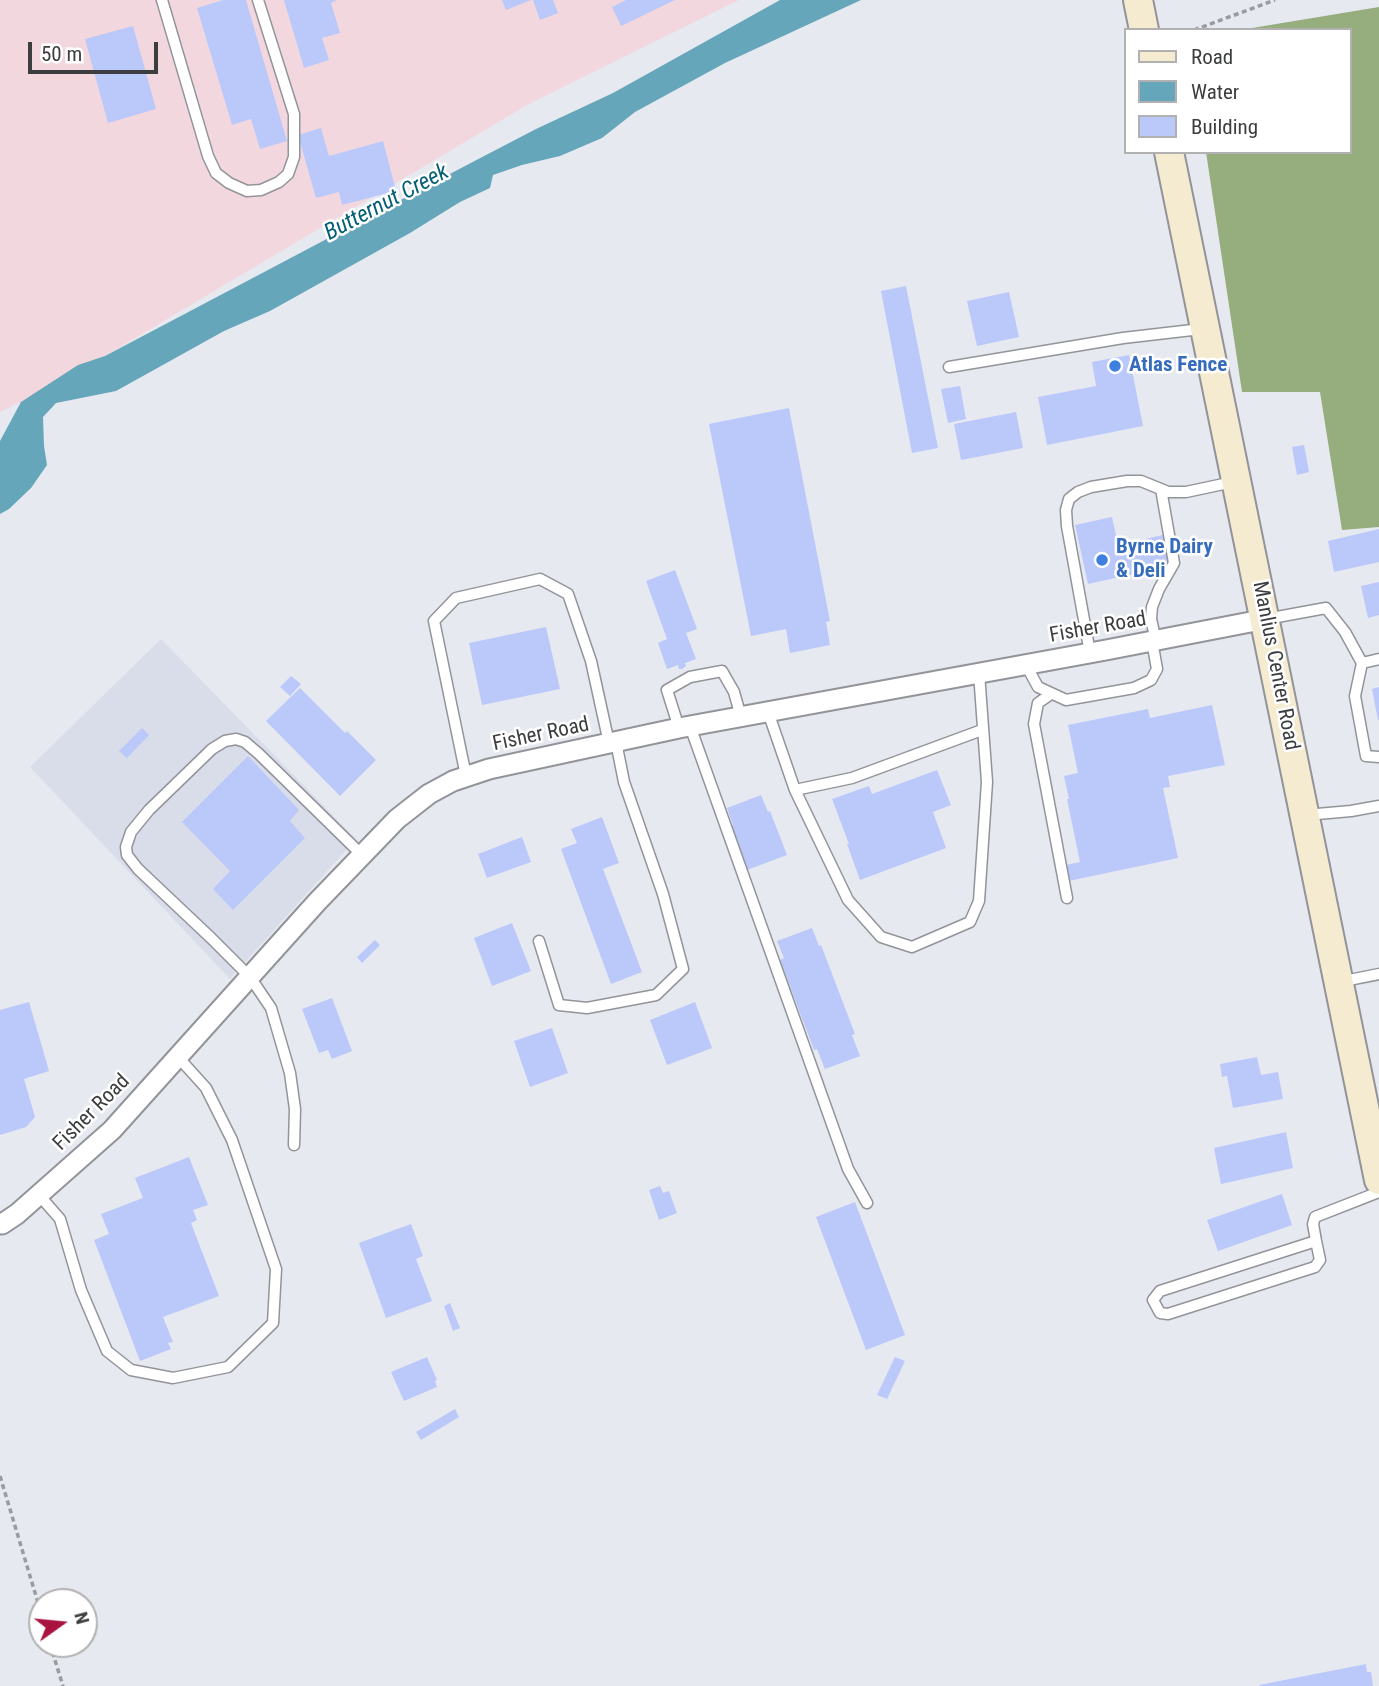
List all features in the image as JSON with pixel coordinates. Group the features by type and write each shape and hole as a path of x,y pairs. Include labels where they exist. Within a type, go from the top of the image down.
{"main road":[{"path":"1138,0 1144,28"},
{"name":"Manlius Center Road","path":"1169,154 1379,1180"}],"street":[{"name":"Fisher Road","path":"1,1224 17,1214 112,1130 397,819 429,794 453,780 489,769 685,727 1266,619"}],"lane":[{"path":"162,0 208,156 216,173 229,183 247,191 261,190 279,182 288,174 294,157 294,114 258,0"},
{"path":"949,367 1123,338 1205,328"},
{"path":"1090,653 1067,526 1066,510 1069,499 1091,487 1127,481 1140,481 1168,492 1186,492 1237,481"},
{"path":"1026,664 1038,687 1066,700 1134,688 1151,680 1157,669 1152,607 1174,563 1161,489"},
{"path":"466,776 434,621 456,598 540,579 568,594 591,661 624,782 663,894 683,969 656,995 587,1008 559,1005 539,941"},
{"path":"1266,619 1326,608 1345,632 1362,663 1355,696 1366,756 1379,757"},
{"path":"1362,663 1379,659"},
{"path":"741,717 734,692 722,671 690,677 667,690 685,727 848,1169 867,1203"},
{"path":"768,712 795,790 848,900 881,937 912,947 970,922 979,901 986,782 979,673"},
{"path":"1051,694 1038,703 1034,724 1067,898"},
{"path":"795,790 852,778 982,730"},
{"path":"294,1145 295,1109 290,1073 271,1008 250,977 131,862 126,847 131,832 149,810 212,749 225,741 236,739 245,742 259,754 362,855"},
{"path":"1305,815 1379,806"},
{"path":"1339,982 1379,974"},
{"path":"39,1195 60,1219 81,1290 107,1352 131,1370 173,1378 228,1367 273,1323 276,1269 232,1140 206,1088 178,1057"},
{"path":"1316,1241 1160,1291 1153,1300 1160,1313 1168,1314 1315,1267 1320,1261 1313,1224 1315,1217 1379,1192"}],"path":[{"path":"1199,28 1275,0"},
{"path":"0,1476 34,1588"},
{"path":"54,1658 63,1686"}],"shaded area":[{"path":"0,0 739,0 529,104 105,356 0,412"},
{"path":"161,639 356,839 230,979 30,767"}],"green space":[{"path":"1379,7 1379,527 1342,530 1320,392 1242,392 1206,154 1351,154 1351,28 1252,28"}],"water":[{"path":"780,0 861,0 725,63 635,112 602,138 560,156 493,175 490,188 460,202 270,311 224,331 116,391 56,403 43,417 47,465 31,488 0,514 0,441 21,402 78,365 105,356 536,129 613,93"}],"building":[{"path":"223,0 246,0 287,141 260,149 251,119 232,125 197,8"},
{"path":"284,0 337,0 331,3 340,33 322,38 329,60 304,68"},
{"path":"502,0 531,0 506,10"},
{"path":"533,0 553,0 558,13 540,20"},
{"path":"626,0 675,0 621,26 612,7"},
{"path":"133,26 156,109 108,123 85,39"},
{"path":"321,128 329,156 383,141 396,191 342,205 339,192 316,198 298,135"},
{"path":"906,286 938,448 912,453 881,291"},
{"path":"1009,292 1019,337 977,346 967,301"},
{"path":"1129,355 1143,426 1047,445 1038,397 1096,386 1092,362"},
{"path":"960,386 966,419 948,423 941,389"},
{"path":"789,408 830,621 826,622 830,645 790,653 786,629 751,636 709,424"},
{"path":"1016,412 1023,448 961,460 954,424"},
{"path":"1304,445 1309,472 1297,475 1292,447"},
{"name":"Byrne Dairy & Deli","path":"1112,517 1118,545 1163,535 1170,566 1088,584 1075,525"},
{"path":"1379,529 1379,562 1334,572 1328,541"},
{"path":"675,570 697,629 686,633 696,659 685,663 686,666 682,669 679,669 678,665 667,669 658,643 667,639 646,581"},
{"path":"1379,582 1379,615 1368,618 1361,586"},
{"path":"546,627 560,689 482,705 469,643"},
{"path":"291,676 301,684 290,696 280,687"},
{"path":"1379,687 1379,720 1378,720 1372,689"},
{"path":"300,688 376,760 340,796 266,721"},
{"path":"1212,705 1225,765 1168,776 1170,787 1163,788 1178,858 1064,882 1061,866 1080,862 1064,776 1078,773 1068,725 1148,709 1150,718"},
{"path":"142,728 149,735 127,758 119,751"},
{"path":"248,756 299,810 290,821 305,838 233,910 213,889 230,871 182,822"},
{"path":"937,770 951,805 933,812 946,848 860,880 832,799 869,786 872,794"},
{"path":"761,795 787,855 747,870 730,826 733,825 727,808"},
{"path":"602,817 619,863 603,869 642,972 611,984 561,849 577,843 571,829"},
{"path":"522,837 531,862 487,878 478,854"},
{"path":"512,923 531,971 492,986 474,938"},
{"path":"812,928 855,1034 852,1035 860,1056 825,1069 817,1049 814,1050 780,960 784,958 777,941"},
{"path":"375,940 380,945 362,963 357,957"},
{"path":"332,998 352,1051 332,1059 328,1050 319,1053 302,1009"},
{"path":"29,1002 49,1071 24,1079 35,1117 26,1127 0,1135 0,1010"},
{"path":"695,1002 712,1048 667,1065 650,1020"},
{"path":"552,1028 568,1073 530,1087 514,1041"},
{"path":"1257,1057 1261,1075 1278,1072 1283,1099 1233,1108 1227,1076 1222,1077 1220,1064"},
{"path":"1286,1132 1293,1168 1221,1184 1214,1148"},
{"path":"189,1157 208,1205 193,1210 197,1220 191,1223 219,1296 163,1317 173,1342 168,1343 171,1349 140,1361 94,1240 109,1234 101,1214 143,1198 135,1178"},
{"path":"660,1186 663,1193 669,1191 677,1213 659,1220 649,1190"},
{"path":"1282,1194 1292,1225 1218,1251 1207,1220"},
{"path":"855,1202 905,1335 866,1350 816,1217"},
{"path":"411,1224 423,1256 416,1259 432,1301 386,1318 359,1243"},
{"path":"450,1303 460,1328 453,1331 444,1306"},
{"path":"427,1357 437,1380 437,1387 404,1401 391,1372"},
{"path":"895,1357 905,1361 887,1399 877,1395"},
{"path":"455,1409 459,1417 421,1440 416,1432"},
{"path":"1366,1664 1367,1672 1371,1672 1373,1686 1259,1685"}],"place":[{"name":"Atlas Fence","path":"1115,366"},
{"name":"Byrne Dairy & Deli","path":"1102,560"}],"water label":[{"name":"Butternut Creek","path":"387,203"}]}
